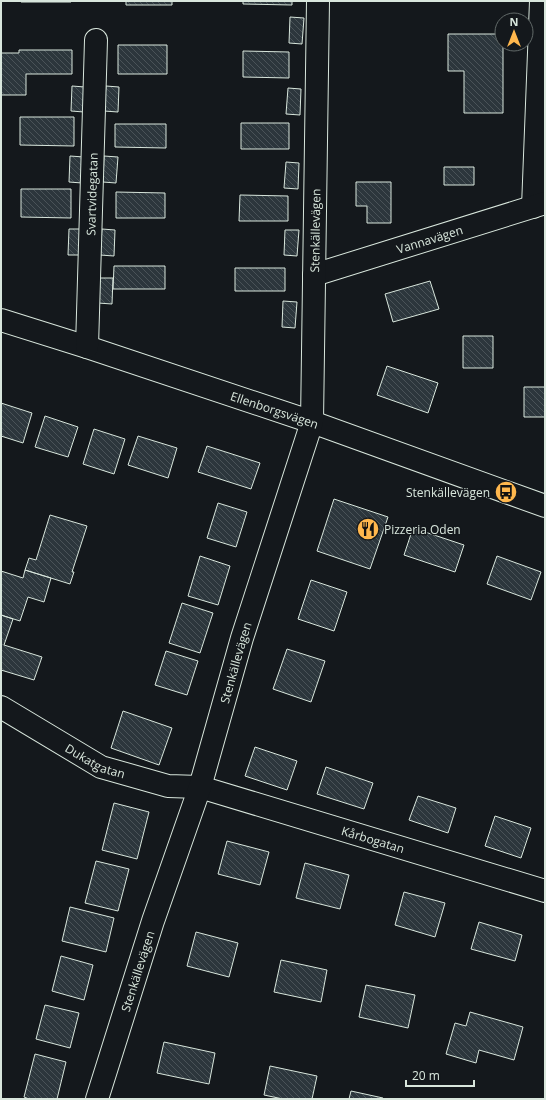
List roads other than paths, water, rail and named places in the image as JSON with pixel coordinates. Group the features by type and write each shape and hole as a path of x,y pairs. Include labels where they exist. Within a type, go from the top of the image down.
{"street":[{"name":"Stenkällevägen","path":"97,1099 153,921 200,787 242,638 312,422 318,1"},
{"path":"539,205 541,1"},
{"name":"Svartvidegatan","path":"87,347 96,40"},
{"name":"Vannavägen","path":"314,275 539,205"},
{"name":"Ellenborgsvägen","path":"1,320 312,422 545,506"},
{"name":"Dukatgatan","path":"1,707 101,767 168,786 200,787"},
{"name":"Kårbogatan","path":"200,787 545,891"}],"place":[{"name":"Stenkällevägen","path":"506,492"},
{"name":"Pizzeria Oden","path":"368,529"}]}
